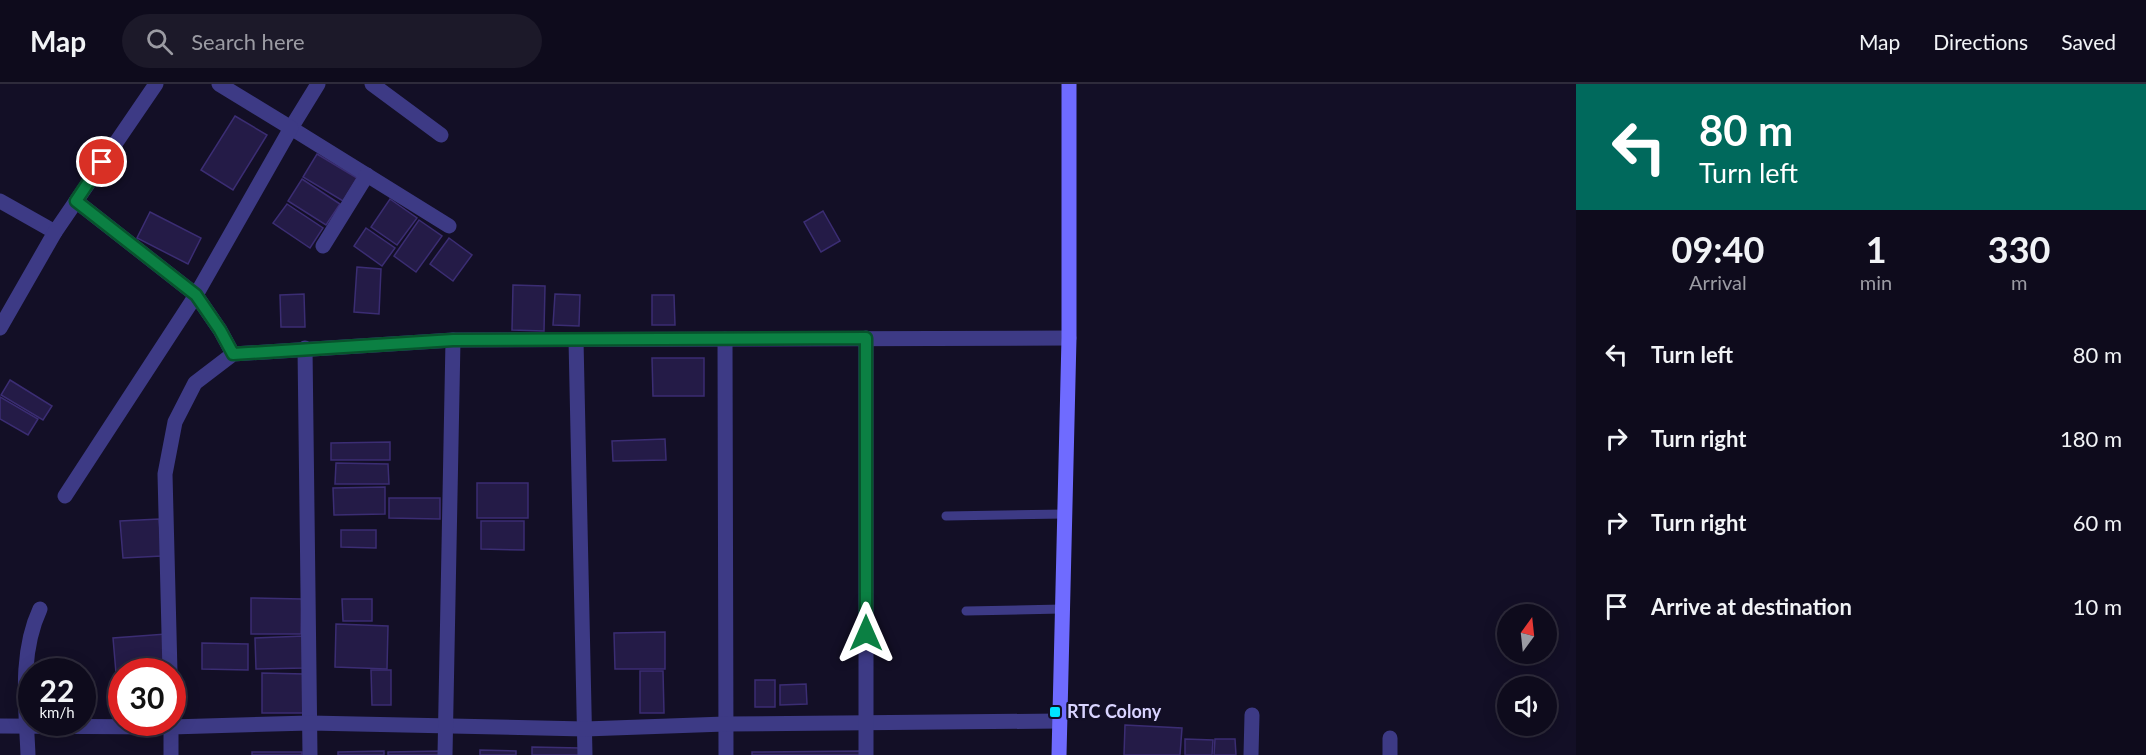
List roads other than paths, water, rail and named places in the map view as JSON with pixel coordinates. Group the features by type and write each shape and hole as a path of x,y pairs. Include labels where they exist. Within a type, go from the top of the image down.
{"street":[{"path":"0,328 55,232 156,84"},
{"path":"219,84 448,226"},
{"path":"65,496 196,295 318,84"},
{"path":"372,84 441,135"},
{"path":"1059,755 1069,338 1069,84"},
{"path":"323,246 368,175"},
{"path":"0,201 55,232"},
{"path":"76,201 196,295 233,354"},
{"path":"866,338 866,755"},
{"path":"170,658 165,474 175,422 195,383 233,354 453,340 1069,338"},
{"path":"725,339 726,755"},
{"path":"445,755 453,340"},
{"path":"576,340 585,755"},
{"path":"305,348 310,755"},
{"path":"26,658 30,629 40,609"},
{"path":"1251,714 1251,755"},
{"path":"186,725 445,724 585,729 725,724 1059,721"},
{"path":"0,726 18,727"},
{"path":"27,736 28,755"},
{"path":"171,736 171,755"},
{"path":"1390,738 1390,755"}],"lane":[{"path":"946,516 1065,514"},
{"path":"966,611 1062,609"}],"place":[{"name":"RTC Colony","path":"1055,712"}]}
